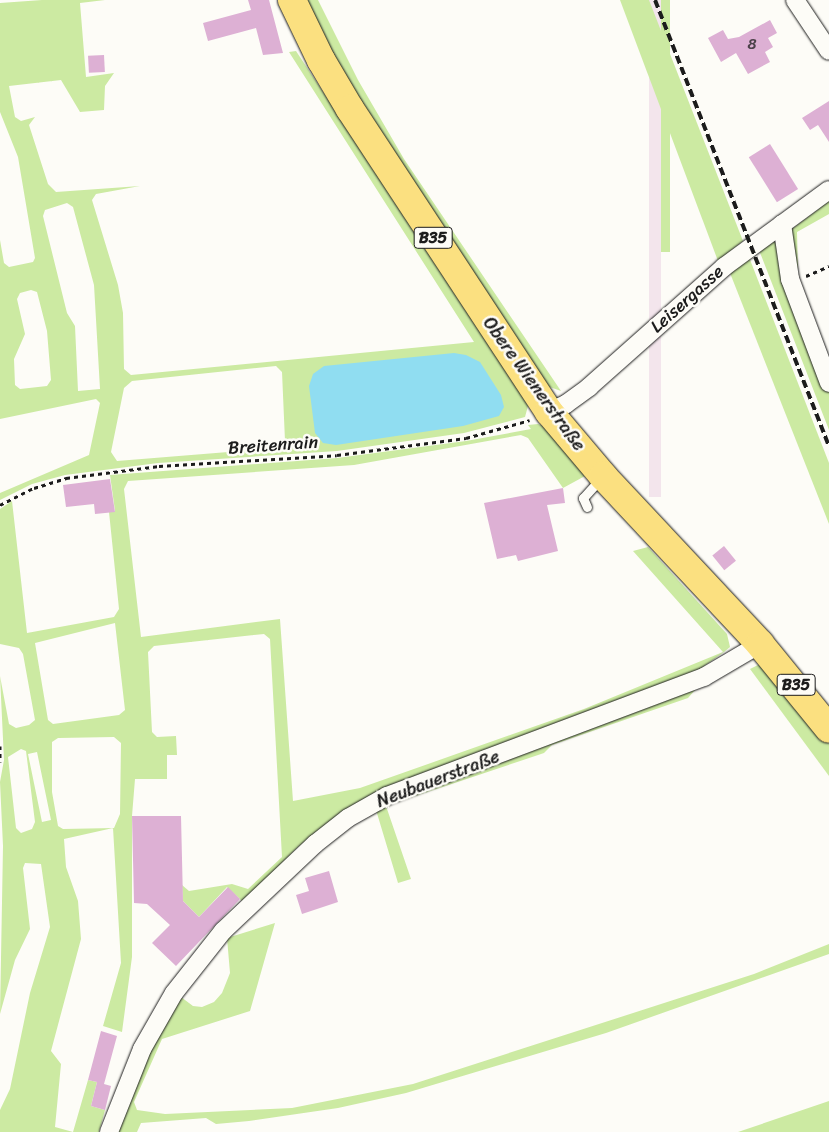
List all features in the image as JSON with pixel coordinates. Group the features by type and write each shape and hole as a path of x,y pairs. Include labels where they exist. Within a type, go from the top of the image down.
{"main road":[{"name":"Obere Wienerstraße","path":"292,0 321,60 350,109 549,412 602,476 760,644 829,729"}],"street":[{"path":"795,0 829,51"},
{"name":"Leisergasse","path":"549,412 566,404 589,387 724,266 829,190"},
{"path":"782,224 790,279 829,383"},
{"name":"Neubauerstraße","path":"109,1132 142,1049 174,993 223,931 315,844 348,818 387,796 704,678 760,644"}],"lane":[{"path":"587,507 583,498 602,476"}],"path":[{"path":"790,279 810,276 829,266"},
{"name":"Breitenrain","path":"0,505 34,488 66,478 159,466 337,455 466,438 509,428 549,412"},
{"path":"0,746 0,762"}],"shaded area":[{"path":"649,0 661,0 661,497 649,497"}],"green space":[{"path":"42,0 105,0 80,3 86,77 114,73 105,86 104,110 80,112 61,80 9,86 15,117 21,121 35,117 29,125 48,184 56,192 140,186 96,194 92,200 118,285 123,313 124,369 131,375 474,342 289,52 296,51 526,399 528,406 525,417 464,433 337,451 158,463 65,475 32,484 0,500 0,493 89,455 100,403 96,399 0,419 0,240 4,263 9,267 33,262 35,258 18,157 0,112 0,3","holes":["67,203 73,207 94,285 100,389 78,391 75,326 67,313 43,216 45,210","31,290 37,292 47,331 51,380 47,386 20,389 15,385 14,359 25,334 17,299 20,293","276,366 282,372 285,441 279,448 117,461 111,452 124,388 132,381"]},
{"path":"302,0 318,0 358,80 404,159 561,391 544,385 358,105"},
{"path":"620,0 649,0 743,241 718,261"},
{"path":"661,0 670,0 670,252 661,252"},
{"path":"829,201 829,214 797,232 798,271 789,236 792,229"},
{"path":"772,241 778,243 798,314 829,392 829,430 759,250"},
{"path":"749,257 829,463 829,524 730,273"},
{"path":"538,424 546,427 585,476 563,488 528,438 521,435 354,465 128,481 124,489 141,637 280,619 293,801 360,788 584,709 723,652 633,551 648,547 727,634 730,647 700,669 330,822 298,847 243,902 227,887 199,917 183,901 182,885 189,891 232,884 248,889 282,857 270,639 264,634 154,646 148,652 152,732 157,737 176,736 177,755 167,755 167,779 135,779 132,816 132,957 122,1032 103,1026 121,963 113,828 64,839 66,867 78,901 81,939 51,1051 61,1064 55,1127 73,1132 0,1132 0,1110 10,1089 30,993 50,927 41,864 25,863 23,868 30,929 15,960 0,1014 3,846 0,782 4,760 0,676 9,724 16,728 29,725 35,720 23,654 19,648 0,644 0,509 12,501 27,633 114,617 119,609 109,512 115,511 110,475 337,458 466,441 531,429 528,425","holes":["115,623 125,710 119,715 53,724 48,720 35,643","114,737 121,743 120,814 114,828 63,829 58,826 52,792 52,742 58,738","21,749 26,751 35,822 32,829 21,833 16,828 8,757","37,752 51,820 42,822 28,754"]},
{"path":"760,664 787,689 829,744 829,776 750,669"},
{"path":"696,689 688,698 552,745 544,753 386,806 411,879 398,883 376,810 390,801"},
{"path":"275,923 250,1011 162,1039 134,1102 137,1110 165,1114 292,1108 413,1084 754,974 829,944 829,954 606,1033 406,1093 338,1108 249,1121 216,1124 206,1118 141,1123 137,1132 116,1132 155,1037 181,997 193,1006 202,1007 214,1002 222,993 230,973 227,938"},
{"path":"88,1080 97,1082 91,1106 105,1110 99,1132 73,1132"},
{"path":"829,1101 829,1132 738,1132"}],"water":[{"path":"454,353 466,355 480,362 501,395 504,407 499,416 463,426 336,445 323,443 315,433 309,386 313,374 324,366"}],"building":[{"path":"248,0 269,0 283,53 263,55 256,28 208,41 203,23 251,10"},
{"path":"770,20 777,33 768,38 773,47 765,52 770,62 748,74 736,53 721,62 708,38 723,30 728,39 739,37"},
{"path":"104,55 105,72 89,73 88,56"},
{"path":"829,101 829,142 818,125 810,130 802,118"},
{"path":"770,144 798,189 777,202 749,157"},
{"path":"110,479 115,512 95,514 94,504 66,507 63,485"},
{"path":"563,488 565,503 547,505 558,551 518,561 516,555 497,559 484,503"},
{"path":"724,546 736,561 724,570 712,555"},
{"path":"132,816 181,816 183,901 199,917 228,887 240,899 176,966 152,943 170,925 147,904 134,903"},
{"path":"329,871 338,902 302,914 296,895 309,891 305,878"},
{"path":"101,1031 117,1036 104,1084 111,1086 105,1110 91,1106 97,1082 88,1080"}],"railway":[{"path":"655,0 829,446"}]}
